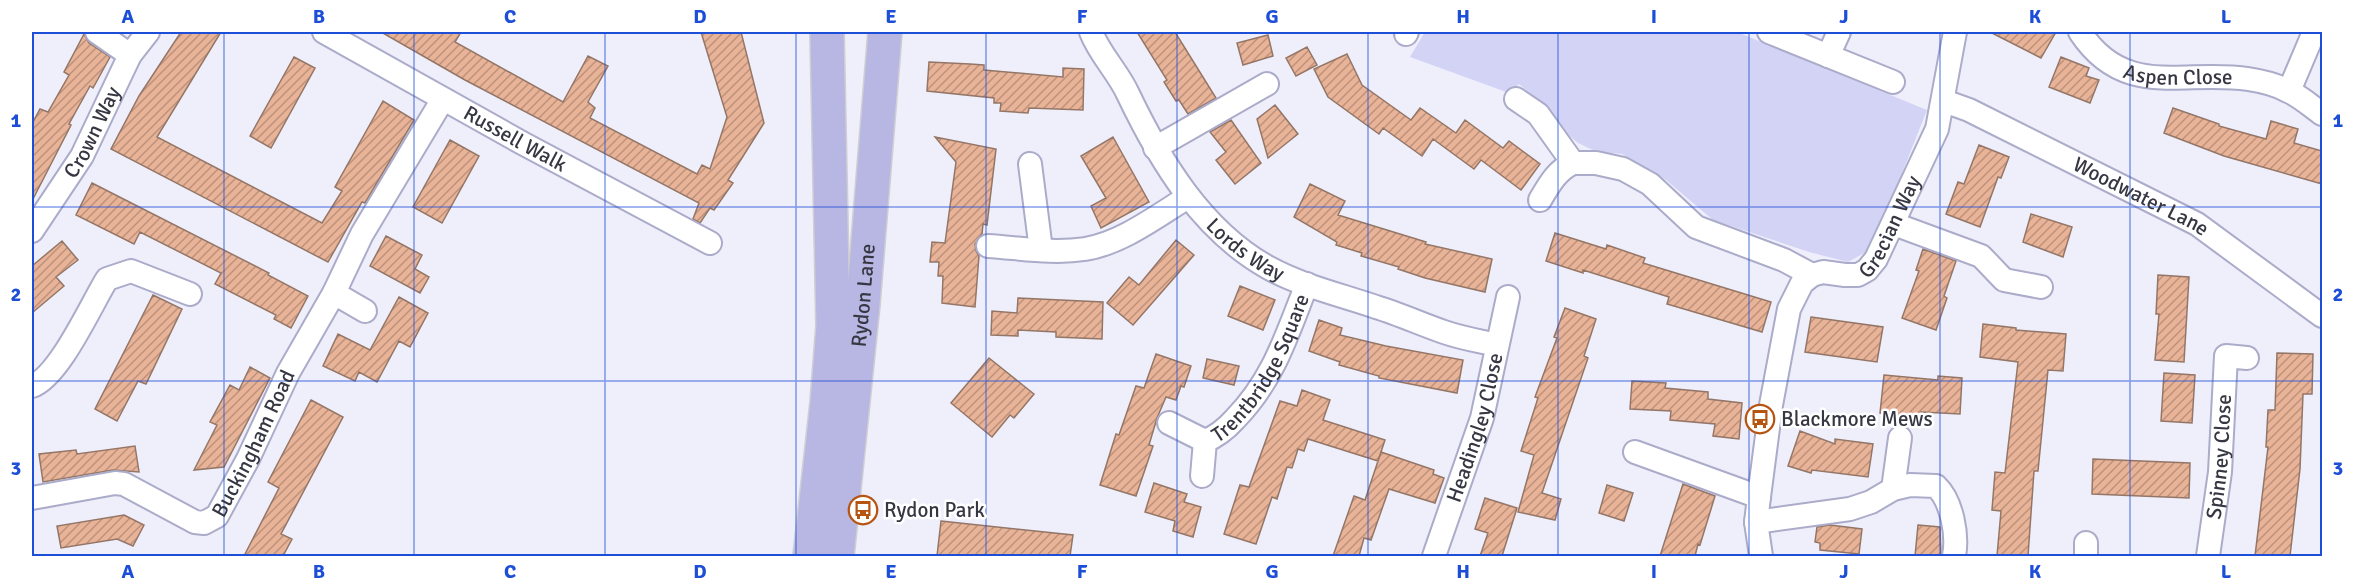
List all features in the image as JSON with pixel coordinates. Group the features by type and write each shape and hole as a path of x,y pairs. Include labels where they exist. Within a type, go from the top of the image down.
{"main road":[{"name":"Rydon Lane","path":"810,556 828,403 833,326 826,73 827,32"},
{"name":"Rydon Lane","path":"837,556 863,304 885,32"}],"street":[{"path":"97,32 130,55"},
{"name":"Crown Way","path":"32,231 82,156 130,55 148,32"},
{"name":"Russell Walk","path":"324,32 534,149 710,243"},
{"path":"812,32 826,73"},
{"name":"Lords Way","path":"1091,32 1102,54 1127,92 1155,148 1188,197 1220,230 1251,256 1270,268 1306,284 1446,333 1497,345"},
{"path":"1769,32 1893,82"},
{"path":"1828,56 1839,32"},
{"name":"Grecian Way","path":"1812,274 1823,272 1858,274 1867,270 1876,260 1937,129 1955,32"},
{"name":"Aspen Close","path":"2080,32 2103,57 2121,69 2137,75 2174,79 2232,77 2252,80 2289,91 2322,114"},
{"path":"2289,91 2314,32"},
{"path":"1155,148 1267,84"},
{"name":"Buckingham Road","path":"32,498 115,483 124,484 195,522 212,521 243,469 288,373 334,293 362,234 443,99"},
{"path":"1516,99 1538,114 1573,163"},
{"name":"Woodwater Lane","path":"1944,101 1969,110 2198,224 2322,316"},
{"path":"1540,200 1554,177 1565,166 1573,163 1596,163 1623,169 1650,184 1696,227 1784,260 1812,274 1802,283 1789,309 1771,405 1756,522 1761,556"},
{"path":"1030,164 1041,250"},
{"path":"988,246 1064,252 1101,245 1148,222 1188,197"},
{"path":"1894,224 1981,256 2004,280 2041,288"},
{"path":"32,387 46,379 63,356 107,279 131,271 190,294"},
{"name":"Trentbridge Square","path":"1205,441 1224,431 1263,388 1274,368 1306,284"},
{"path":"334,293 365,312"},
{"name":"Headingley Close","path":"1434,556 1482,418 1508,297"},
{"name":"Spinney Close","path":"2208,556 2220,472 2228,354"},
{"name":"Trentbridge Square","path":"1169,423 1205,441"},
{"path":"1893,489 1900,438"},
{"name":"Trentbridge Square","path":"1202,476 1205,441"},
{"path":"1635,452 1759,497"},
{"path":"1756,522 1850,509 1870,502 1893,489 1910,485 1936,486 1944,494 1956,545 1954,556"}],"shaded area":[{"path":"1425,32 1737,32 1927,110 1889,206 1868,251 1848,262 1809,252 1713,220 1666,180 1622,154 1597,152 1578,143 1562,130 1550,109 1519,84 1509,93 1410,57"}],"building":[{"path":"181,32 221,32 157,137 322,223 342,191 335,187 383,101 414,120 365,203 362,202 328,262 111,149 139,96"},
{"path":"381,32 461,32 455,42 563,102 588,56 608,66 588,102 595,108 590,118 697,174 702,165 710,169 727,117 701,32 741,32 764,123 728,180 733,183 714,210 710,208 700,223 693,219 699,203 465,80"},
{"path":"1137,32 1175,32 1216,98 1188,114 1164,82 1167,80"},
{"path":"1990,32 2056,32 2041,58"},
{"path":"84,34 89,43 110,57 93,88 90,86 69,124 71,125 32,201 32,124 40,109 48,112 69,75 64,72"},
{"path":"1268,35 1273,56 1243,65 1237,43"},
{"path":"1307,47 1317,65 1296,76 1286,58"},
{"path":"1347,54 1362,85 1411,120 1420,108 1456,133 1465,120 1503,148 1509,141 1540,164 1521,190 1481,160 1474,169 1433,139 1422,156 1383,128 1379,134 1328,97 1314,69"},
{"path":"294,57 315,68 271,148 250,136"},
{"path":"2061,57 2089,68 2086,76 2099,80 2090,103 2049,87"},
{"path":"929,62 984,65 984,70 1063,77 1063,68 1084,69 1083,110 1029,108 1028,113 1000,111 1001,103 994,103 994,98 927,91"},
{"path":"1275,105 1298,134 1268,158 1257,119"},
{"path":"2173,108 2219,124 2219,126 2266,139 2271,121 2298,129 2294,143 2322,151 2322,184 2224,156 2164,133"},
{"path":"1231,120 1261,163 1235,184 1216,160 1226,152 1210,132"},
{"path":"935,137 996,149 987,225 983,224 982,234 975,244 979,256 975,307 942,303 943,276 938,276 939,262 930,262 932,242 945,243 956,162"},
{"path":"1113,137 1149,202 1101,228 1091,206 1106,198 1081,156"},
{"path":"450,140 479,156 442,223 413,207"},
{"path":"1979,145 2009,157 2001,178 1998,177 1980,227 1946,214 1958,182 1964,184"},
{"path":"92,183 269,273 268,275 308,296 291,328 274,319 276,315 215,284 221,273 140,232 134,244 76,215"},
{"path":"1310,184 1345,201 1338,215 1426,242 1425,244 1492,259 1485,292 1425,278 1336,245 1337,242 1294,217"},
{"path":"2031,214 2072,227 2063,257 2023,242"},
{"path":"1555,233 1606,249 1607,245 1645,258 1643,263 1771,302 1762,332 1667,304 1669,297 1546,261"},
{"path":"386,236 422,255 415,269 429,277 420,293 370,266"},
{"path":"1176,240 1194,255 1133,325 1107,303 1129,277 1139,285"},
{"path":"62,241 78,260 56,277 64,286 32,313 32,266"},
{"path":"1923,249 1956,261 1936,330 1902,318 1919,271 1916,270"},
{"path":"2158,275 2189,277 2184,362 2155,360 2159,314 2156,314"},
{"path":"1240,286 1275,300 1263,330 1228,316"},
{"path":"153,295 182,309 146,384 138,381 117,421 95,409"},
{"path":"399,297 428,313 410,347 399,341 377,382 359,372 355,381 323,366 338,334 370,350"},
{"path":"1018,298 1103,302 1102,339 1056,337 1056,332 1018,330 1018,336 991,335 992,311 1017,313"},
{"path":"1565,308 1596,319 1584,356 1588,358 1542,493 1561,499 1555,520 1518,512 1534,455 1521,451 1538,398 1535,397 1557,338 1554,337"},
{"path":"1811,317 1883,327 1877,362 1805,352"},
{"path":"1319,320 1342,328 1340,335 1463,360 1457,393 1379,378 1379,376 1339,365 1340,362 1309,351"},
{"path":"1983,324 2016,328 2016,330 2066,334 2063,371 2048,370 2038,471 2034,471 2028,556 1997,556 2001,511 1992,510 1995,472 2005,473 2018,362 1980,357"},
{"path":"2277,353 2313,354 2312,394 2303,394 2300,469 2290,556 2255,556 2268,447 2266,447 2268,410 2275,410"},
{"path":"1156,354 1191,366 1184,387 1181,386 1176,400 1166,397 1157,418 1149,445 1153,446 1136,496 1100,485 1116,434 1119,435 1136,386 1144,388"},
{"path":"989,358 1034,394 1014,418 1010,415 992,437 951,403"},
{"path":"1207,359 1239,366 1234,385 1203,378"},
{"path":"250,367 270,378 224,467 194,470 217,425 210,422 230,385 239,390"},
{"path":"2164,373 2195,375 2192,423 2161,421"},
{"path":"1884,375 1938,380 1938,376 1962,378 1960,414 1921,412 1920,418 1880,413"},
{"path":"1632,381 1666,383 1665,388 1708,392 1708,399 1742,403 1739,439 1713,436 1715,424 1670,420 1671,411 1630,409"},
{"path":"1302,390 1330,400 1323,420 1385,440 1378,461 1308,439 1304,451 1298,449 1292,468 1287,467 1277,499 1272,497 1256,544 1224,534 1240,485 1249,487 1280,401 1297,406"},
{"path":"311,400 343,417 281,534 292,539 283,556 244,556 279,488 268,482"},
{"path":"1800,431 1835,444 1835,439 1873,444 1868,477 1812,470 1811,473 1788,466"},
{"path":"135,446 139,472 113,470 43,482 39,454 76,450 77,454"},
{"path":"1381,452 1434,470 1433,474 1444,478 1435,503 1389,489 1371,540 1364,538 1359,556 1333,556 1354,496 1365,500"},
{"path":"2093,459 2190,463 2189,498 2092,494"},
{"path":"1154,483 1187,494 1184,502 1201,507 1193,537 1173,531 1175,521 1145,512"},
{"path":"1683,484 1715,496 1700,545 1698,544 1695,556 1660,556"},
{"path":"1607,485 1633,493 1624,521 1599,513"},
{"path":"1485,498 1517,508 1502,556 1480,556 1488,533 1475,529"},
{"path":"124,515 144,525 133,546 117,539 61,548 57,526"},
{"path":"941,521 1073,535 1070,556 937,556"},
{"path":"1830,525 1862,529 1859,554 1820,550 1820,543 1815,542 1817,527"},
{"path":"1918,525 1940,527 1941,556 1915,556"}],"place":[{"name":"Blackmore Mews","path":"1760,419"},
{"name":"Rydon Park","path":"863,510"}]}
